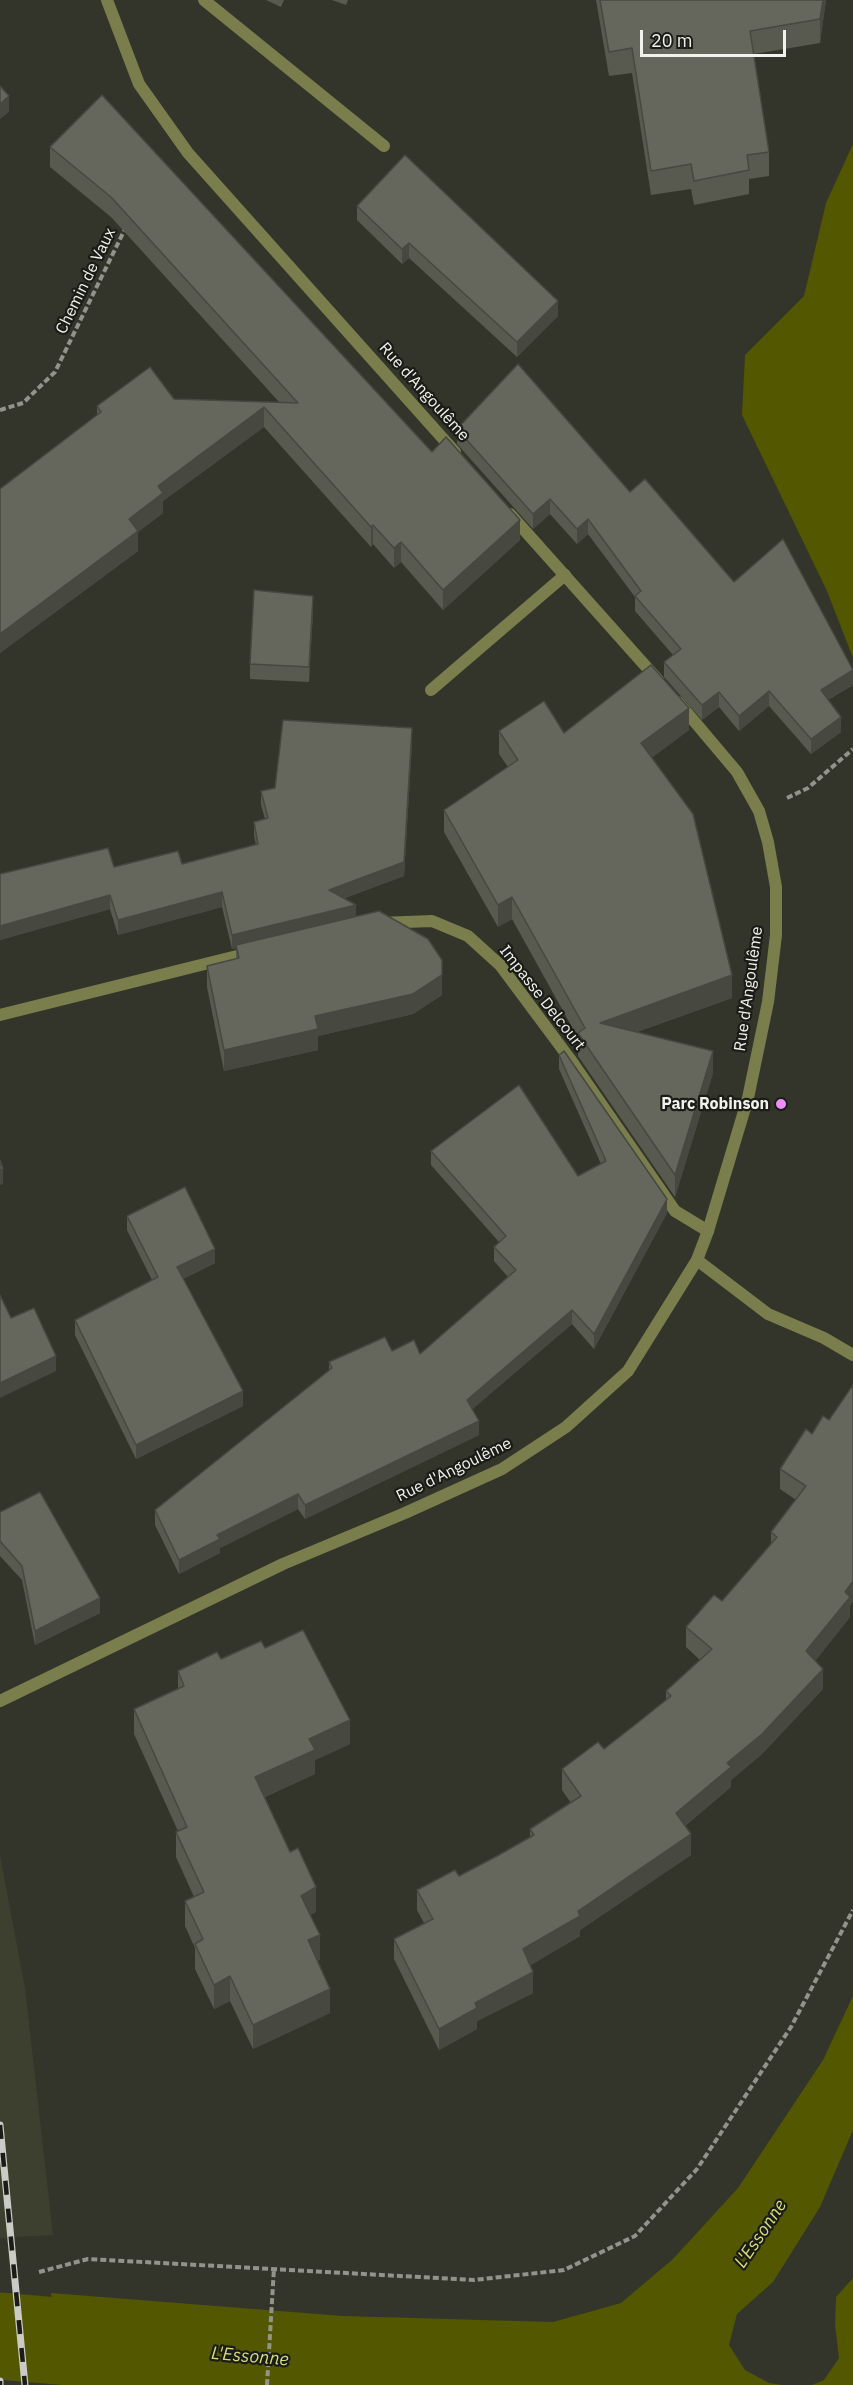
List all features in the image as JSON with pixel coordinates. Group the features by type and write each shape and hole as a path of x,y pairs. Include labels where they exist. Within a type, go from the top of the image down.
{"street":[{"name":"Rue d'Angoulême","path":"107,0 139,84 188,153 463,461"},
{"path":"204,0 384,146"},
{"name":"Rue d'Angoulême","path":"0,1701 283,1564 502,1469 566,1427 628,1371 697,1260 748,1098 768,1002 773,958 776,887 768,842 759,811 737,772 502,505"},
{"path":"431,690 565,575"},
{"name":"Impasse Delcourt","path":"367,925 390,921 432,921 468,936 500,965 570,1059 675,1210 708,1231"},
{"path":"0,1015 264,949"},
{"path":"697,1260 768,1314 824,1338 853,1355"}],"path":[{"name":"Chemin de Vaux","path":"0,410 23,403 55,372 126,227"},
{"path":"759,811 808,788 853,749"},
{"path":"39,2272 88,2259 474,2280 564,2270 635,2236 703,2160 791,2027 853,1910"},
{"path":"267,2385 274,2268"}],"shaded area":[{"path":"0,1855 25,1988 53,2235 0,2238"}],"water":[{"path":"853,144 853,658 827,591 742,415 745,355 804,296 826,203"},
{"path":"853,1996 853,2130 820,2207 773,2282 737,2314 729,2345 745,2370 769,2383 782,2385 60,2385 51,2293 343,2316 553,2322 621,2303 673,2259 738,2188 823,2060"},
{"path":"853,2278 853,2385 812,2385 824,2380 839,2358 835,2325 836,2297"}],"building":[{"path":"600,0 823,0 820,19 750,31 769,152 747,155 749,170 694,181 691,164 651,171 632,48 609,52"},
{"path":"0,86 9,96 0,104"},
{"path":"102,95 432,452 446,437 520,520 443,590 401,542 394,548 373,525 371,527 264,407 158,486 163,493 129,519 138,531 0,634 0,489 101,412 97,406 150,367 174,399 298,403 111,197 50,147"},
{"path":"405,155 558,301 517,342 409,243 402,249 357,206"},
{"path":"518,364 630,492 645,479 734,582 783,539 853,670 821,690 841,717 811,739 769,691 739,716 719,692 702,705 664,662 681,649 635,596 641,591 588,519 577,529 550,499 533,514 457,429"},
{"path":"254,590 313,596 309,667 250,664"},
{"path":"651,665 689,708 641,743 693,814 732,975 600,1023 713,1051 675,1175 578,1033 585,1028 512,897 498,905 444,810 518,760 499,731 544,701 564,733"},
{"path":"283,720 412,728 404,862 329,890 356,905 232,935 222,892 118,920 110,895 0,926 0,874 108,848 114,867 178,851 182,864 258,844 254,822 268,818 261,791 275,788"},
{"path":"379,911 428,939 442,960 442,975 413,994 315,1016 318,1029 224,1050 207,966 239,958 236,945"},
{"path":"564,1051 667,1199 594,1334 572,1310 467,1400 479,1421 305,1505 298,1494 217,1535 220,1539 179,1560 155,1510 332,1368 329,1362 385,1337 392,1351 414,1340 420,1354 516,1270 494,1247 506,1236 431,1151 519,1085 578,1176 606,1161 559,1055"},
{"path":"185,1187 215,1249 177,1267 243,1391 136,1445 75,1320 158,1277 127,1216"},
{"path":"0,1295 11,1318 34,1308 56,1356 0,1383"},
{"path":"853,1385 853,1581 845,1592 850,1597 806,1651 823,1669 762,1734 727,1763 731,1767 676,1813 691,1834 578,1911 580,1916 523,1949 533,1972 475,2003 477,2008 439,2029 394,1939 433,1919 417,1890 455,1870 459,1876 534,1835 530,1829 581,1796 562,1769 598,1742 604,1749 671,1696 666,1691 712,1649 686,1627 714,1595 722,1601 777,1537 771,1532 806,1486 780,1469 806,1429 812,1434 823,1416 829,1420"},
{"path":"40,1492 100,1598 35,1631 22,1566 0,1541 0,1512"},
{"path":"303,1630 350,1720 309,1739 315,1750 255,1777 290,1852 298,1848 316,1887 301,1896 320,1935 308,1940 330,1989 253,2025 230,1976 214,1985 195,1944 203,1939 185,1901 204,1892 176,1832 187,1827 134,1709 184,1686 178,1671 217,1652 221,1659 261,1641 265,1648"}],"waterway":[{"name":"L'Essonne","path":"0,2336 176,2351"}],"railway":[{"path":"0,2125 25,2385"}],"place":[{"name":"Parc Robinson","path":"781,1104"}]}
